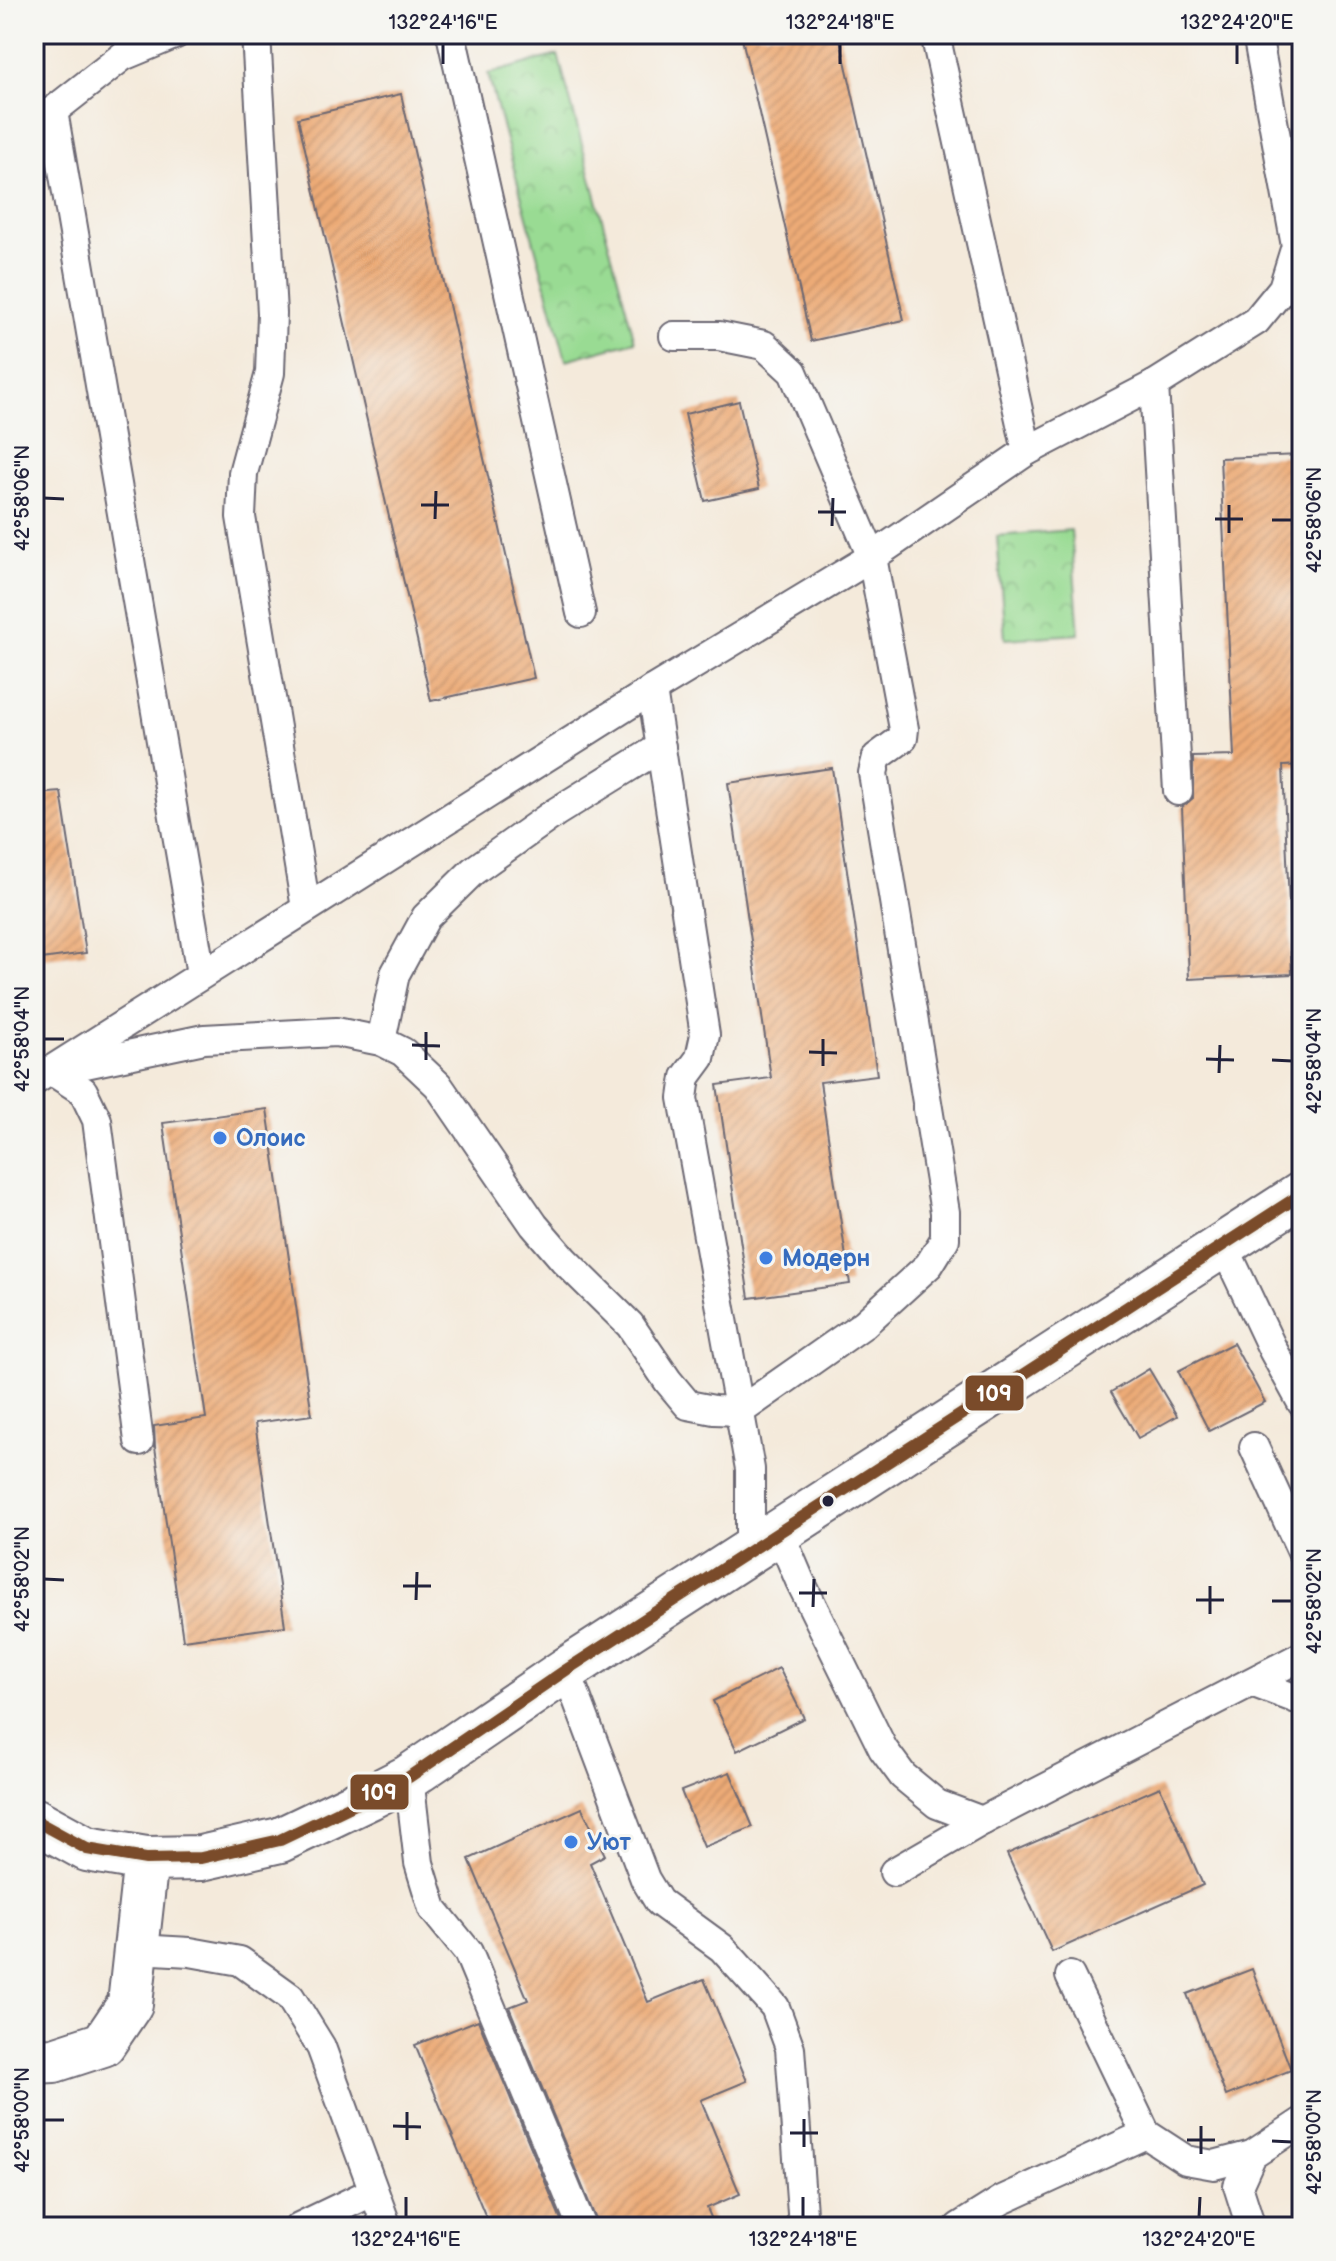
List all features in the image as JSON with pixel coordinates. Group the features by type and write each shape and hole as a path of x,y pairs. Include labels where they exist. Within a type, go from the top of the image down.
{"main road":[{"path":"34,1820 87,1849 146,1859 201,1858 280,1840 409,1777 566,1670 1302,1194"},
{"path":"34,2061 54,2060 103,2044 130,2004 146,1859"}],"lane":[{"path":"176,34 121,45 44,114 201,974"},
{"path":"256,34 272,328 270,373 243,473 241,517 306,908"},
{"path":"451,34 581,613"},
{"path":"935,34 1027,451"},
{"path":"43,1076 652,690 872,557 1027,451 1154,385 1256,321 1283,288 1296,246 1257,34"},
{"path":"43,1076 204,1039 336,1032 381,1041 403,1052 438,1085 534,1225 564,1260 630,1325 688,1405 740,1411 864,1324 929,1265 945,1239 943,1196 873,773 877,757 903,738 904,729 872,557 793,372 764,345 719,336 674,336"},
{"path":"1154,385 1178,791"},
{"path":"652,690 705,1035 700,1058 686,1077 683,1098 765,1543 800,1581 883,1749 903,1776 937,1804 982,1821"},
{"path":"381,1041 395,974 426,917 473,871 556,812 661,747"},
{"path":"43,1076 83,1091 97,1120 139,1441"},
{"path":"1223,1244 1302,1403"},
{"path":"1254,1447 1302,1552"},
{"path":"894,1872 982,1821 1302,1656"},
{"path":"566,1670 645,1879 659,1902 722,1948 775,2007 790,2048 803,2227"},
{"path":"1254,1683 1302,1701"},
{"path":"409,1777 419,1863 433,1909 468,1952 582,2227"},
{"path":"137,1949 190,1952 240,1961 290,1997 321,2047 387,2227"},
{"path":"1070,1976 1146,2134 1186,2160 1214,2165 1252,2155 1302,2122"},
{"path":"959,2227 1002,2200 1146,2134"},
{"path":"1251,2227 1238,2186 1252,2155"},
{"path":"299,2227 372,2192"}],"green space":[{"path":"558,55 635,341 566,360 488,74"},
{"path":"1071,530 1079,634 1005,639 997,536"}],"building":[{"path":"741,34 839,34 904,320 811,341"},
{"path":"401,94 534,678 431,701 298,118"},
{"path":"739,401 759,489 705,501 685,414"},
{"path":"1302,455 1302,765 1283,766 1292,974 1189,979 1182,807 1193,798 1193,757 1234,756 1220,458"},
{"path":"832,768 877,1075 820,1082 850,1284 749,1298 717,1085 771,1078 728,783"},
{"path":"61,792 86,953 34,960 34,794"},
{"path":"267,1109 312,1415 255,1423 285,1626 183,1640 154,1426 206,1418 163,1123"},
{"path":"1233,1343 1265,1402 1209,1431 1178,1371"},
{"path":"1149,1369 1177,1416 1138,1438 1111,1392"},
{"path":"779,1668 804,1718 737,1751 713,1701"},
{"path":"730,1772 753,1827 704,1847 681,1791"},
{"path":"1160,1787 1203,1885 1052,1952 1007,1854"},
{"path":"582,1808 605,1855 590,1863 648,2002 704,1979 747,2081 701,2100 740,2194 707,2208 715,2227 599,2227 509,2007 528,2000 469,1859"},
{"path":"1252,1969 1291,2070 1226,2096 1187,1994"},
{"path":"478,2020 564,2227 490,2227 415,2045"}],"transit line":[{"name":"109","path":"34,1820 87,1849 146,1859 201,1858 280,1840 370,1797 409,1777 566,1670 1302,1194"}],"place":[{"name":"Олоис","path":"220,1138"},
{"name":"Модерн","path":"766,1258"},
{"name":"Уют","path":"571,1842"}]}
